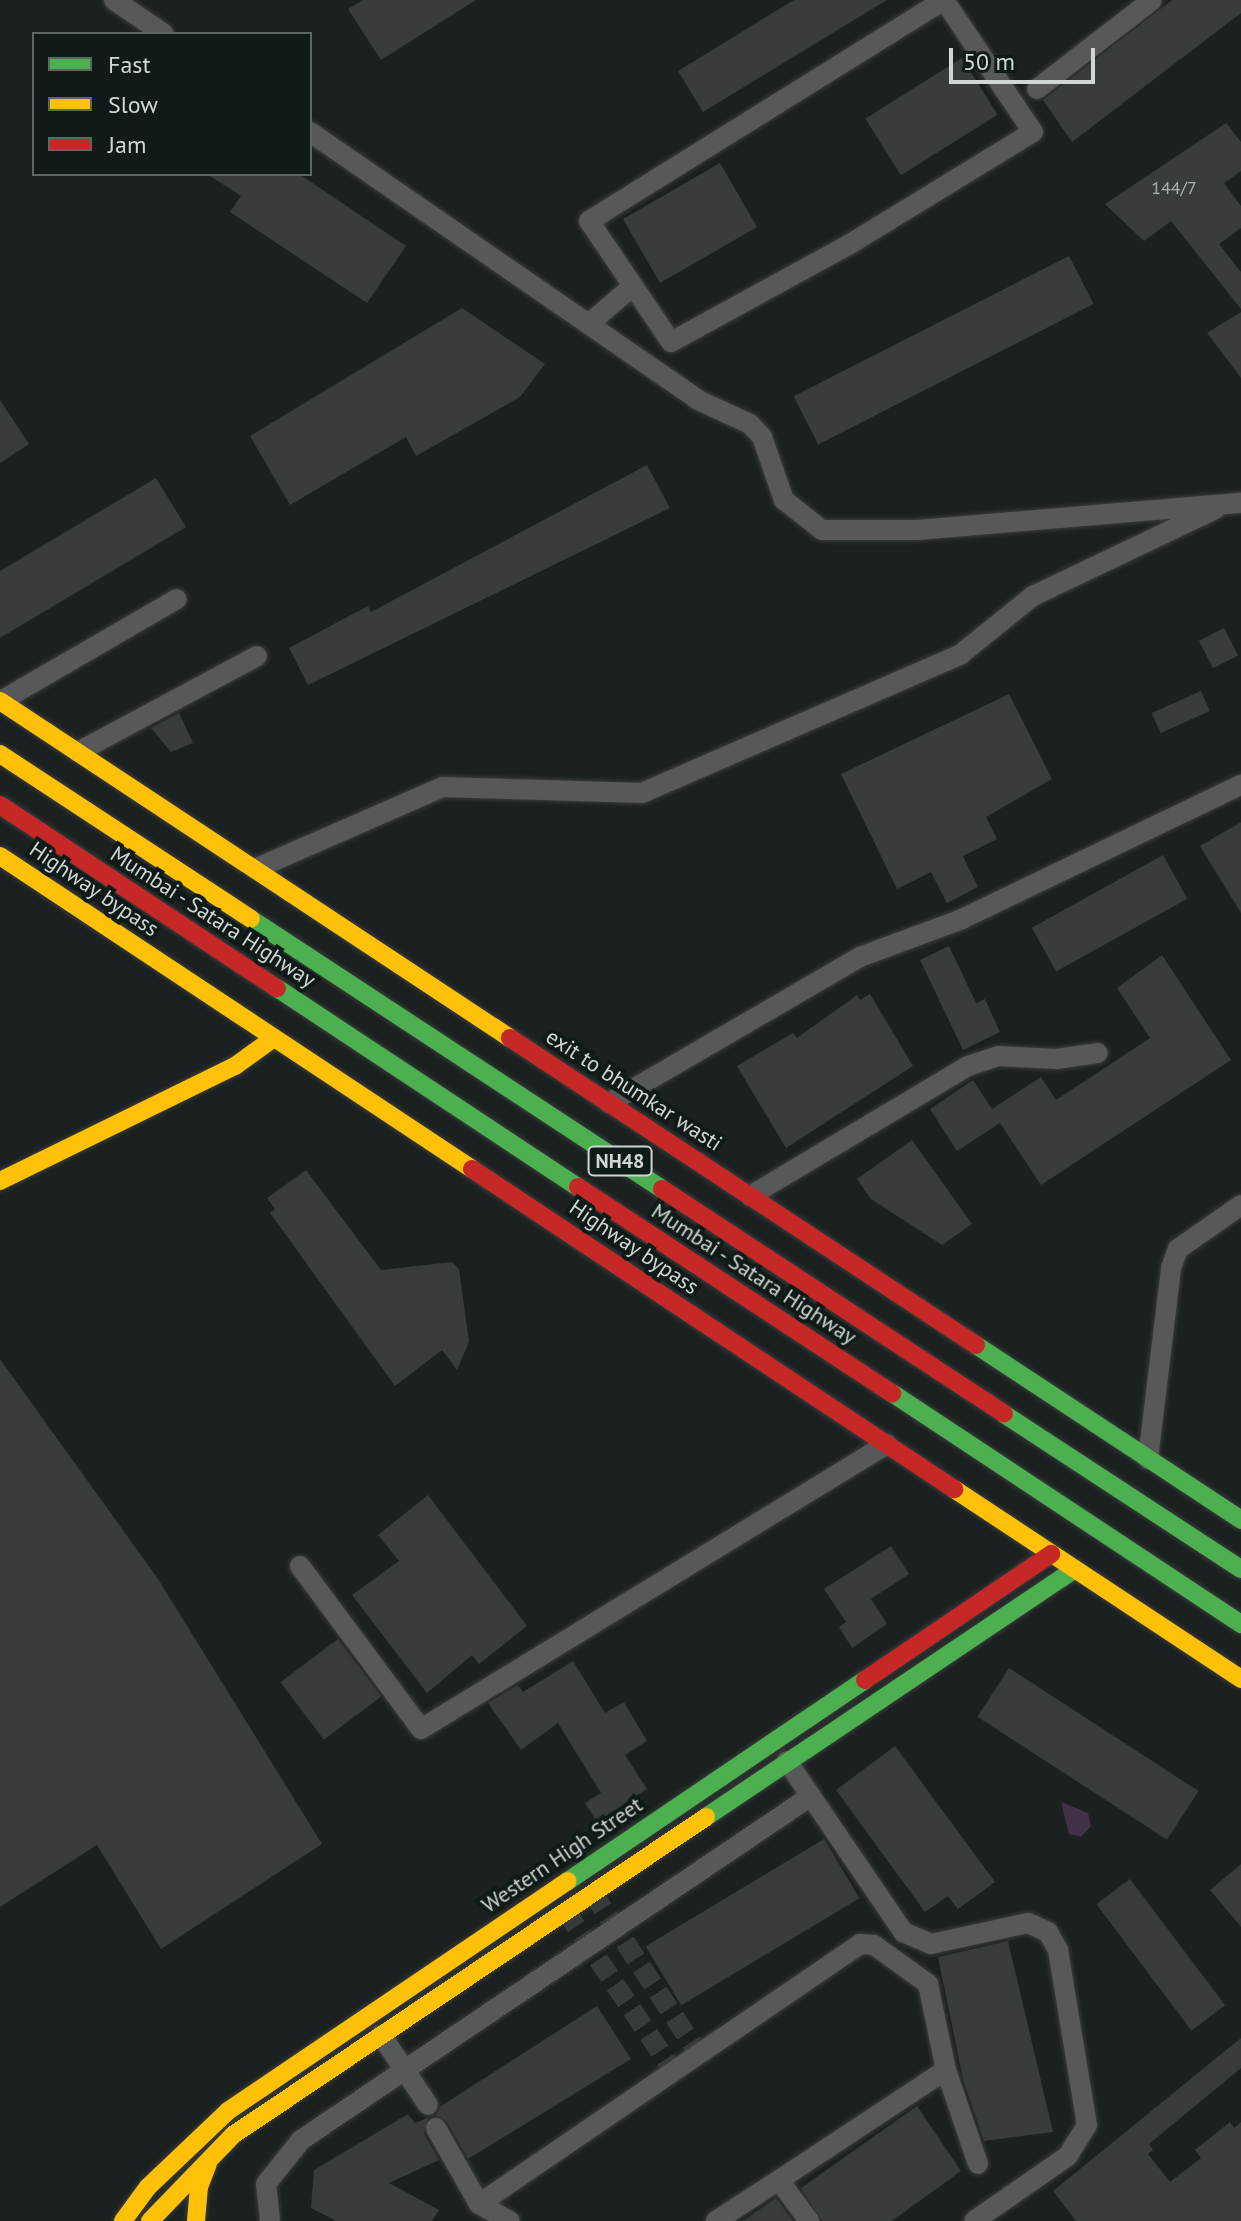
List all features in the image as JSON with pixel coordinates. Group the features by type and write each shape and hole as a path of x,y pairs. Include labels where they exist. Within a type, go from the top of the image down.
{"main road":[{"name":"exit to bhumkar wasti","path":"0,701 1241,1520"},
{"name":"Mumbai - Satara Highway","path":"0,754 1241,1569"},
{"name":"Mumbai - Satara Highway","path":"0,805 1241,1624"},
{"name":"Highway bypass","path":"0,856 1241,1679"},
{"path":"0,1181 235,1066 274,1038"},
{"name":"Western High Street","path":"123,2221 148,2187 228,2111 1051,1554"},
{"path":"150,2221 211,2156 415,2011 1073,1570"},
{"path":"894,1660 908,1680"},
{"path":"567,1881 580,1900"},
{"path":"403,1992 415,2011"},
{"path":"196,2221 199,2187 211,2156"}],"street":[{"path":"114,0 161,32"},
{"path":"944,0 1033,132 850,244 671,342 633,286 589,221 944,0"},
{"path":"1037,89 1152,0"},
{"path":"312,133 591,322 698,400 750,424 762,437 784,500 822,530 917,530 1233,504"},
{"path":"591,322 633,286"},
{"path":"255,869 443,787 642,793 961,654 1033,596 1233,504"},
{"path":"0,701 177,599"},
{"path":"78,752 257,656"},
{"path":"609,1103 860,957 962,919 1241,785"},
{"path":"750,1196 975,1063 998,1056 1056,1059 1098,1053"},
{"path":"1148,1459 1171,1268 1178,1249 1241,1205"},
{"path":"300,1566 421,1729 887,1444"},
{"path":"787,1761 903,1932 917,1941 931,1944 1028,1923 1048,1932 1058,1950 1087,2125 1068,2156 974,2221"},
{"path":"270,2221 266,2184 287,2153 811,1796"},
{"path":"479,2204 860,1944 874,1945 928,1984 946,2070 978,2164"},
{"path":"381,2035 428,2105"},
{"path":"716,2221 946,2070"},
{"path":"436,2128 479,2204 510,2221"},
{"path":"779,2180 809,2221"}],"shaded area":[{"path":"1061,1802 1088,1813 1091,1826 1081,1837 1069,1834"}],"building":[{"path":"363,0 476,0 381,60 348,9"},
{"path":"794,0 887,0 703,112 678,71"},
{"path":"1172,0 1241,0 1241,13 1072,142 1043,100"},
{"path":"962,58 998,115 901,175 865,118"},
{"path":"1226,123 1241,142 1241,171 1224,183 1241,206 1241,228 1219,244 1241,272 1241,309 1171,221 1144,241 1105,204"},
{"path":"720,163 757,227 660,283 623,219"},
{"path":"210,176 302,176 406,246 367,303 230,212 241,196"},
{"path":"1069,256 1094,304 818,444 794,396"},
{"path":"462,308 545,364 520,397 416,456 406,437 290,505 250,436"},
{"path":"1241,312 1241,378 1207,333"},
{"path":"0,400 29,444 0,463"},
{"path":"647,465 670,508 308,685 289,648 368,606 371,612"},
{"path":"156,478 186,527 0,638 0,571"},
{"path":"1224,628 1238,656 1213,668 1199,641"},
{"path":"1201,691 1210,711 1161,733 1152,713"},
{"path":"1009,694 1052,779 986,817 997,839 963,856 978,887 947,903 931,872 897,889 841,774"},
{"path":"179,713 193,743 171,752 151,728"},
{"path":"1241,822 1241,913 1200,846"},
{"path":"1163,855 1187,899 1056,971 1032,928"},
{"path":"949,946 976,1003 985,999 1000,1032 963,1050 920,960"},
{"path":"1162,955 1231,1060 1041,1185 1000,1123 957,1151 930,1109 973,1080 992,1109 1041,1077 1056,1100 1150,1038 1117,988"},
{"path":"870,994 913,1066 786,1148 737,1066 793,1033 797,1038 857,995 860,1000"},
{"path":"912,1140 972,1224 942,1245 871,1199 857,1179"},
{"path":"306,1170 381,1270 452,1262 459,1269 469,1342 457,1370 442,1350 395,1386 270,1213 275,1209 267,1198"},
{"path":"0,1359 158,1579 322,1844 161,1949 97,1845 0,1907"},
{"path":"428,1495 527,1626 479,1664 472,1655 427,1693 352,1595 399,1561 378,1535"},
{"path":"891,1546 909,1574 871,1599 887,1624 852,1648 839,1627 846,1622 824,1589"},
{"path":"338,1639 381,1697 324,1740 280,1682"},
{"path":"573,1661 605,1713 624,1702 647,1741 625,1755 647,1789 597,1822 585,1803 601,1793 558,1723 521,1750 488,1703 518,1685 523,1692"},
{"path":"1009,1668 1199,1791 1167,1840 977,1717"},
{"path":"895,1746 995,1882 958,1909 948,1896 925,1912 836,1790"},
{"path":"824,1839 860,1898 681,2005 646,1946"},
{"path":"1241,1864 1241,1927 1210,1890"},
{"path":"1130,1879 1225,2005 1192,2030 1096,1904"},
{"path":"1008,1941 1053,2132 984,2141 963,2079 938,1957"},
{"path":"597,2006 631,2059 468,2159 447,2122 436,2115 441,2106"},
{"path":"1241,2038 1241,2068 1149,2144 1153,2150 1148,2154 1170,2182 1201,2158 1195,2150 1230,2122 1234,2128 1241,2122 1241,2221 1076,2221 1053,2191"},
{"path":"917,2106 961,2171 892,2221 822,2221 801,2188"},
{"path":"408,2114 415,2123 428,2118 424,2134 439,2160 389,2183 439,2210 432,2221 336,2221 311,2208 314,2170"},
{"path":"776,2198 793,2221 743,2221"}],"tunnel":[{"path":"592,1892 697,2051"},
{"path":"565,1910 671,2068"}],"traffic: fast":[{"path":"251,919 662,1189"},
{"path":"277,988 578,1187"},
{"path":"976,1345 1241,1520"},
{"path":"892,1393 1241,1624"},
{"path":"1004,1414 1241,1569"},
{"path":"706,1817 1073,1570"},
{"path":"568,1881 865,1680"}],"traffic: slow":[{"path":"0,701 510,1038"},
{"path":"0,754 251,919"},
{"path":"0,856 472,1169"},
{"path":"0,1181 235,1066 274,1038"},
{"path":"954,1489 1241,1679"},
{"path":"150,2221 233,2135 706,1817"},
{"path":"123,2221 148,2187 228,2111 568,1881"},
{"path":"196,2221 199,2187 208,2164"}],"traffic: jam":[{"path":"0,805 277,988"},
{"path":"510,1038 976,1345"},
{"path":"472,1169 954,1489"},
{"path":"578,1187 892,1393"},
{"path":"662,1189 1004,1414"},
{"path":"865,1680 1051,1554"}]}
